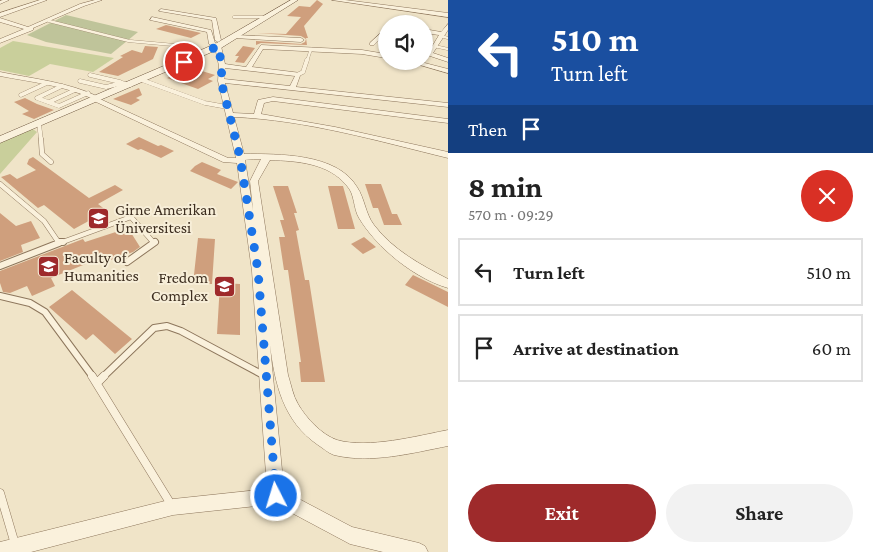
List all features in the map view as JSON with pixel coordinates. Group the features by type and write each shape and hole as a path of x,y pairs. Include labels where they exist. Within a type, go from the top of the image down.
{"street":[{"path":"0,2 7,0"},
{"path":"0,15 44,0"},
{"path":"0,41 82,5 100,0"},
{"path":"0,140 93,97 142,80 220,45 268,18 295,0"},
{"path":"334,0 448,15"},
{"path":"165,5 154,17 209,31 212,44 220,45"},
{"path":"161,10 214,19 220,45 221,81 240,159 258,271 276,496"},
{"path":"0,20 30,29"},
{"path":"448,26 444,36 434,46 430,56 448,60"},
{"path":"236,37 301,40"},
{"path":"372,44 378,38"},
{"path":"248,68 261,47 362,52 378,55"},
{"path":"222,66 299,74 293,87"},
{"path":"433,67 448,71"},
{"path":"0,74 75,90 226,160 285,157 328,168 352,185 360,211 369,226 388,248 418,269 448,284"},
{"path":"221,81 293,87 448,105"},
{"path":"257,116 261,102 273,100 448,121"},
{"path":"228,111 335,129 448,155"},
{"path":"267,157 254,181 282,375 292,407 309,430 334,447 359,450 396,448 448,438"},
{"path":"8,549 173,507 276,496 350,534 418,552"}],"lane":[{"path":"234,17 268,18"},
{"path":"49,20 129,41 174,45"},
{"path":"434,46 448,49"},
{"path":"299,74 303,72 311,50"},
{"path":"90,76 126,84"},
{"path":"142,80 228,111"},
{"path":"80,81 106,87 126,84"},
{"path":"21,95 47,83"},
{"path":"62,86 36,98 59,106 93,97"},
{"path":"49,102 75,90"},
{"path":"39,123 42,154 51,162"},
{"path":"0,184 44,221 59,243"},
{"path":"0,266 131,216 155,242 127,262"},
{"path":"0,296 30,303 45,312 97,383 173,507"},
{"path":"97,383 154,328 167,326 181,331 267,377"},
{"path":"0,493 8,549"}],"green space":[{"path":"66,15 138,32 111,54 46,42 27,35"},
{"path":"13,41 114,58 93,72 50,64 29,76 0,70 0,48"},
{"path":"31,128 37,132 0,174 0,142"}],"building":[{"path":"317,0 323,4 304,26 308,38 306,38 307,45 261,43 256,45 256,41 301,44 305,42 306,39 301,36 257,33 286,34 301,17 287,16 299,6 310,7"},
{"path":"166,25 201,33 191,38 156,29"},
{"path":"145,46 158,47 153,59 118,76 99,72 123,57 120,56 132,50 142,53"},
{"path":"243,46 255,48 244,63 235,62 239,56 235,56"},
{"path":"189,67 215,75 208,79 213,81 198,89 167,78"},
{"path":"139,88 142,95 136,98 140,100 131,105 113,99"},
{"path":"25,98 54,110 34,119 22,114 29,111 14,102"},
{"path":"139,137 174,151 161,158 126,144"},
{"path":"33,157 89,198 115,185 123,190 98,204 107,211 74,229 44,205 38,208 1,177 10,174 17,179 36,170 27,164 29,159"},
{"path":"202,162 221,170 217,174 238,182 231,189 190,171"},
{"path":"365,184 381,184 392,214 397,214 402,225 384,225 378,208 373,208"},
{"path":"273,186 288,186 297,213 294,213 299,230 296,231 305,280 309,280 325,382 301,382 299,362 301,362 288,270 284,270 279,237 285,237 280,220 284,220"},
{"path":"328,186 343,186 355,229 338,229"},
{"path":"0,213 16,226 31,221 40,238 21,245 23,252 0,261"},
{"name":"Faculty of Humanities","path":"128,228 140,247 133,252 100,264 98,259 51,278 55,286 32,296 27,286 10,293 3,292 0,283 0,271 83,239 85,242"},
{"path":"364,237 376,247 363,254 351,244"},
{"path":"198,238 215,239 212,284 193,284"},
{"path":"413,275 448,292 448,307 405,285"},
{"path":"220,283 240,284 240,335 217,334"},
{"path":"72,290 132,339 115,354 93,334 86,340 49,307"}],"place":[{"name":"Girne Amerikan Üniversitesi","path":"99,218"},
{"name":"Faculty of Humanities","path":"48,266"},
{"name":"Fredom Complex","path":"224,286"}],"route":[{"path":"184,62 218,46 222,66 221,81 240,157 258,271 276,496"}]}
